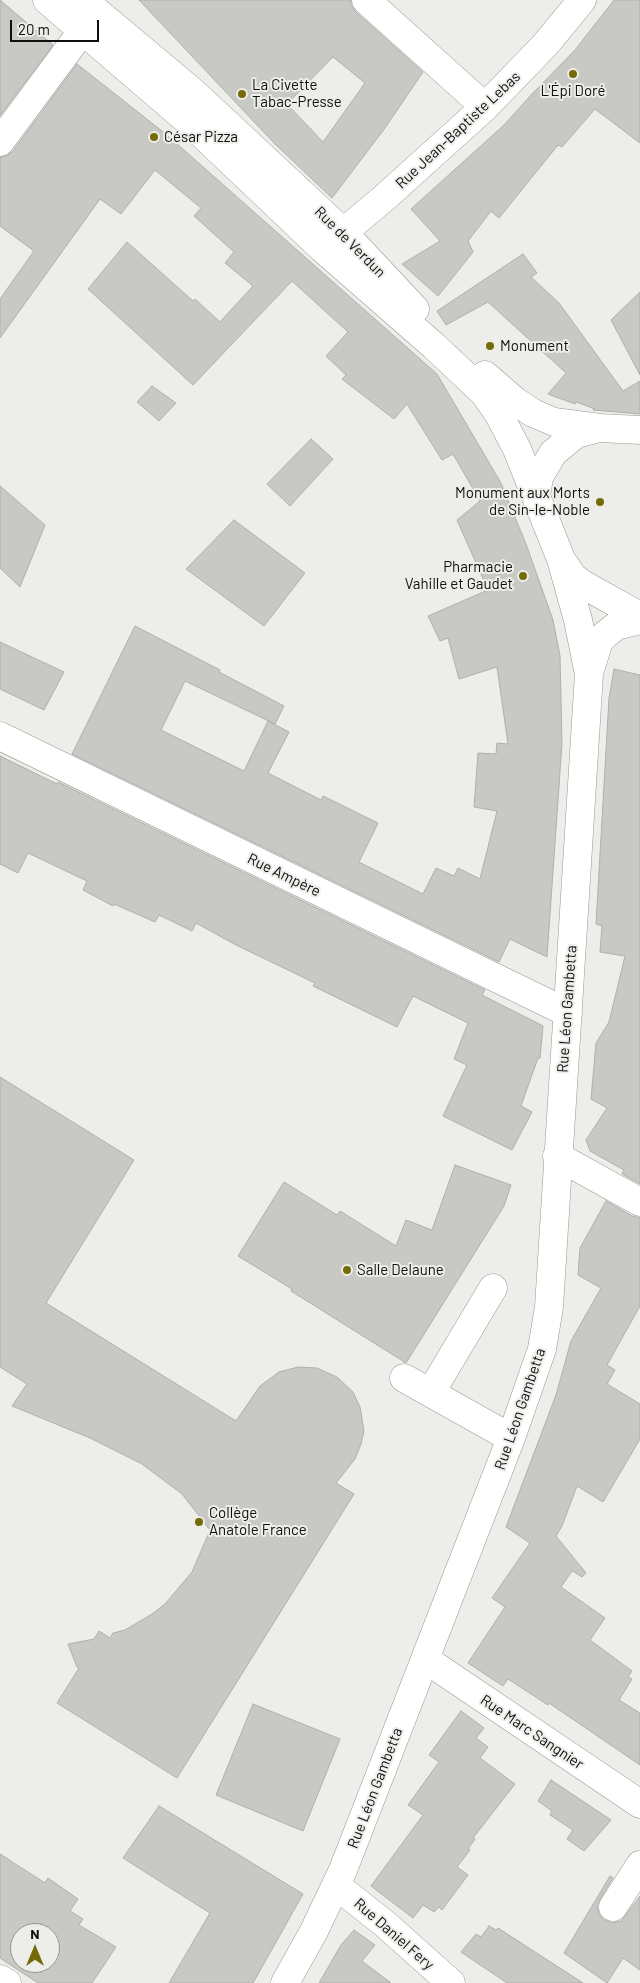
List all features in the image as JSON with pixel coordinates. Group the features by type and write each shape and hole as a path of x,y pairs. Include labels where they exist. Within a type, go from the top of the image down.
{"street":[{"name":"Rue de Verdun","path":"47,0 186,120 418,312 515,402 533,413 554,422 600,428 640,430"},
{"name":"Rue de Verdun","path":"82,0 192,92 434,346 484,393 498,413"},
{"path":"0,142 83,30 82,0"},
{"path":"366,0 485,107"},
{"name":"Rue Jean-Baptiste Lebas","path":"333,241 383,199 485,107 545,45 582,0"},
{"path":"498,413 518,427 529,431 569,438 640,441"},
{"name":"Rue Léon Gambetta","path":"285,1983 337,1886 511,1438 537,1367 546,1328 568,1013 588,674 578,620 561,560 517,449 498,413"},
{"path":"536,497 536,485 543,468 553,453 569,438 585,431 600,428"},
{"path":"561,560 573,577 584,586 640,618"},
{"name":"Rue Léon Gambetta","path":"588,674 599,641 605,634 616,626 640,618"},
{"name":"Rue Ampère","path":"0,736 568,1013"},
{"path":"558,1156 640,1202"},
{"path":"431,1392 494,1288"},
{"path":"404,1378 511,1438"},
{"name":"Rue Marc Sangnier","path":"425,1659 640,1804"},
{"path":"613,1907 640,1865"},
{"name":"Rue Daniel Fery","path":"337,1886 385,1924 451,1983"},
{"path":"0,1978 7,1983"}],"building":[{"path":"0,0 53,45 0,116"},
{"path":"139,0 351,0 351,5 356,12 423,72 385,128 332,198 275,144","holes":["333,57 365,83 323,142 287,104"]},
{"path":"614,0 640,0 640,143 595,109 562,147 558,145 499,218 491,211 468,241 473,252 438,296 402,264 440,241 411,209 504,125 575,50"},
{"path":"77,64 167,135 437,374 501,483 526,544 553,620 560,656 562,743 547,957 510,939 499,962 72,754 135,626 284,706 275,724 185,681 161,730 244,771 268,721 289,732 268,773 321,800 323,796 378,823 359,862 423,894 436,868 454,876 458,868 480,879 497,811 474,807 478,753 496,754 497,743 508,744 497,667 459,679 448,638 440,641 428,616 488,590 457,520 480,501 453,454 442,460 407,404 394,419 342,379 346,375 326,356 348,332 292,281 193,385 88,289 127,242 193,301 195,299 220,322 253,286 225,263 234,252 194,216 201,208 155,170 121,214 100,199 0,338 0,299 34,251 0,226 0,157 7,156 13,151"},
{"path":"523,254 537,273 531,277 559,303 623,391 640,381 640,414 593,410 595,409 548,394 566,373 488,302 446,325 437,311"},
{"path":"640,292 640,375 611,320"},
{"path":"152,386 176,403 159,421 137,402"},
{"path":"311,439 333,459 290,506 267,484"},
{"path":"0,486 45,525 20,587 0,568"},
{"path":"234,520 305,573 264,626 186,569"},
{"path":"0,642 64,672 44,710 0,689"},
{"path":"614,669 640,675 640,1184 622,1174 624,1170 590,1151 586,1140 607,1108 591,1099 596,1043 609,1022 625,956 600,952 602,926 596,924 609,698"},
{"path":"0,756 57,784 58,782 485,990 482,995 543,1026 540,1058 538,1058 521,1106 532,1112 512,1150 443,1116 467,1065 454,1059 468,1023 413,996 397,1027 313,986 315,983 236,945 196,923 192,931 159,915 155,922 114,904 113,906 83,890 87,881 28,853 18,873 0,864"},
{"path":"0,1077 134,1160 46,1303 236,1421 260,1386 279,1372 298,1367 317,1368 337,1377 353,1392 360,1407 364,1431 361,1444 355,1459 336,1483 354,1494 177,1778 57,1703 79,1668 68,1644 94,1639 99,1631 110,1638 113,1633 125,1630 165,1604 192,1572 210,1530 182,1494 142,1464 90,1438 12,1406 27,1384 0,1367"},
{"name":"Salle Delaune","path":"455,1165 511,1185 504,1206 406,1363 238,1256 284,1182 337,1215 340,1211 396,1246 406,1220 432,1230"},
{"path":"606,1201 632,1216 640,1218 640,1306 607,1365 615,1370 607,1384 640,1404 640,1439 603,1502 577,1486 562,1526 556,1536 586,1573 582,1577 571,1570 561,1587 605,1618 590,1640 632,1671 628,1677 632,1679 619,1700 640,1713 640,1765 549,1703 548,1705 508,1679 503,1686 468,1663 505,1607 492,1598 530,1543 506,1527 556,1395 571,1341 601,1288 578,1275 580,1248"},
{"path":"253,1704 340,1739 303,1831 216,1795"},
{"path":"461,1711 484,1728 476,1738 488,1747 480,1758 515,1784 473,1838 475,1839 468,1849 470,1850 457,1867 468,1875 442,1910 439,1907 434,1912 423,1905 413,1918 371,1886 423,1815 408,1805 439,1762 429,1755"},
{"path":"551,1780 611,1820 584,1851 567,1839 573,1830 550,1815 552,1811 538,1801"},
{"path":"159,1806 303,1894 253,1983 169,1983 210,1913 123,1858"},
{"path":"0,1854 45,1883 48,1878 78,1899 70,1911 83,1919 79,1925 116,1947 92,1983 38,1983 23,1973 60,1973 60,1923 10,1923 10,1965 0,1958"},
{"path":"610,1876 613,1878 597,1906 599,1914 604,1920 612,1923 621,1921 640,1896 640,1970 623,1958 607,1983 564,1953"},
{"path":"489,1926 496,1930 498,1928 583,1983 507,1983 461,1952 476,1934 481,1937"},
{"path":"354,1930 375,1945 362,1961 391,1983 319,1983 341,1945"}],"place":[{"name":"L'Épi Doré","path":"573,74"},
{"name":"La Civette Tabac-Presse","path":"242,94"},
{"name":"César Pizza","path":"154,137"},
{"name":"Monument","path":"490,346"},
{"name":"Monument aux Morts de Sin-le-Noble","path":"600,502"},
{"name":"Pharmacie Vahille et Gaudet","path":"523,576"},
{"name":"Salle Delaune","path":"347,1270"},
{"name":"Collège Anatole France","path":"199,1522"}]}
